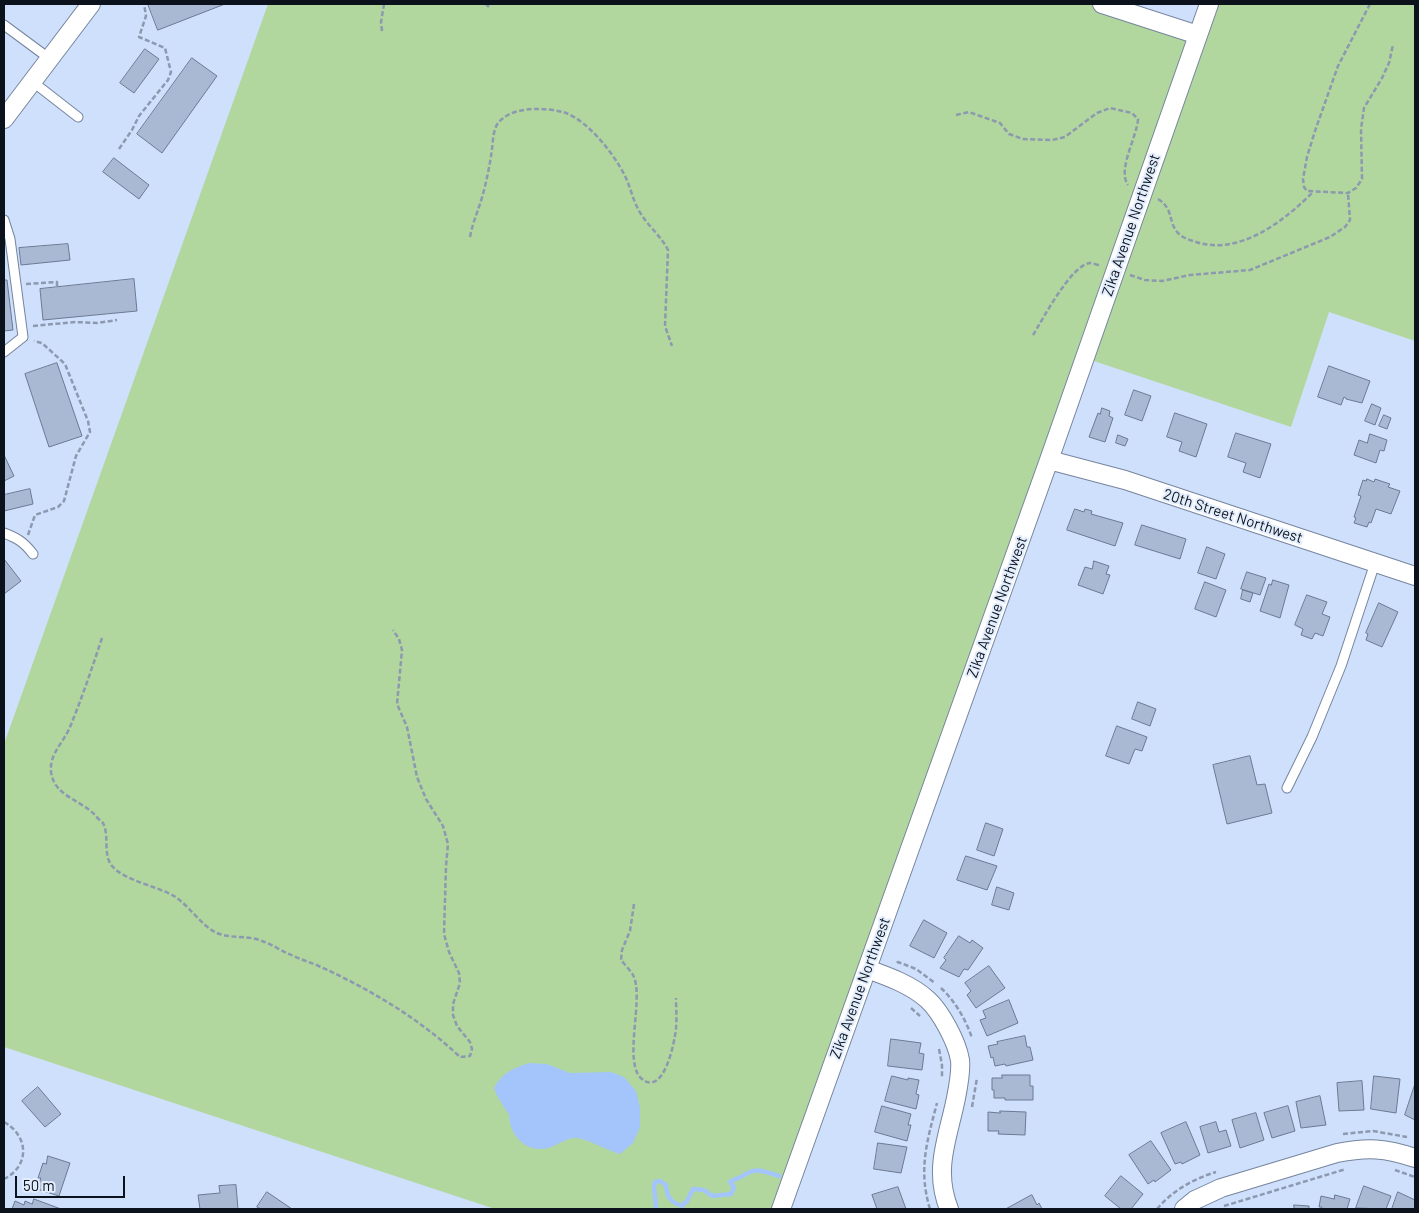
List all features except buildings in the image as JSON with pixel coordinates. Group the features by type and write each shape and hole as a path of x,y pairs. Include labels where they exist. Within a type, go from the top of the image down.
{"street":[{"path":"4,119 91,4"},
{"path":"1102,4 1198,36"},
{"name":"Zika Avenue Northwest","path":"781,1209 1049,460 1209,4"},
{"name":"20th Street Northwest","path":"1049,460 1125,480 1415,576"},
{"path":"867,969 898,980 928,1000 948,1027 960,1060 956,1096 941,1168 943,1195 949,1209"},
{"path":"1184,1209 1195,1200 1221,1188 1337,1153 1375,1148 1415,1158"}],"lane":[{"path":"4,25 50,59"},
{"path":"33,82 78,117"},
{"path":"4,220 10,239 23,337 4,352"},
{"path":"4,533 18,538 25,543 33,554"},
{"path":"1287,788 1312,737 1341,666 1375,563"}],"path":[{"path":"119,148 139,116 168,80 171,72 165,48 139,37 146,16 144,4"},
{"path":"382,31 381,22 384,4"},
{"path":"1370,4 1338,66 1307,158 1303,179 1304,188 1307,191 1348,193 1356,188 1362,180 1361,129 1364,108 1382,78 1389,63 1393,46"},
{"path":"470,237 483,194 490,164 494,132 498,123 516,111 530,109 547,109 566,113 580,120 592,131 612,156 625,176 631,196 641,215 662,239 668,250 665,326 672,346"},
{"path":"1032,335 1070,276 1079,267 1090,263 1145,280 1162,281 1190,275 1250,270 1330,237 1345,227 1350,220 1348,193"},
{"path":"16,285 57,282 57,287"},
{"path":"22,328 75,322 97,323 117,320"},
{"path":"23,337 42,343 65,364 88,421 90,432 76,456 64,500 58,507 36,515 25,543"},
{"path":"102,638 69,730 58,745 51,762 51,772 55,784 61,792 92,812 103,824 108,857 112,867 123,874 175,896 210,929 218,933 260,940 289,955 320,966 352,982 414,1019 460,1057 470,1056 472,1049 470,1042 457,1026 453,1016 453,1004 460,983 459,973 448,952 444,934 448,844 442,826 426,799 417,777 406,728 397,704 402,650 399,639 393,630"},
{"path":"634,904 630,930 622,950 621,960 634,976 636,989 633,1057 637,1073 643,1080 657,1081 664,1073 675,1037 676,998"},
{"path":"905,1004 922,1019"},
{"path":"938,1048 942,1064 942,1079"},
{"path":"930,1209 924,1187 923,1163 925,1147 938,1098"},
{"path":"4,1122 14,1128 23,1147 22,1158 17,1168 10,1176 4,1179"},
{"path":"1216,1208 1351,1168"},
{"path":"1393,1170 1415,1177"}],"green space":[{"path":"268,4 1102,4 1197,35 1210,4 1415,4 1415,341 1329,312 1291,427 1085,358 781,1209 495,1209 4,1047 4,744"}],"water":[{"path":"529,1063 547,1064 570,1073 611,1072 624,1077 636,1091 640,1107 640,1127 633,1143 620,1154 576,1138 541,1149 535,1149 524,1144 515,1135 510,1123 509,1114 494,1088 508,1072"}],"waterway":[{"path":"656,1209 655,1182 660,1181 666,1185 670,1198 682,1206 693,1189 704,1190 712,1196 731,1194 734,1187 730,1182 751,1172 759,1170 779,1176"}]}
